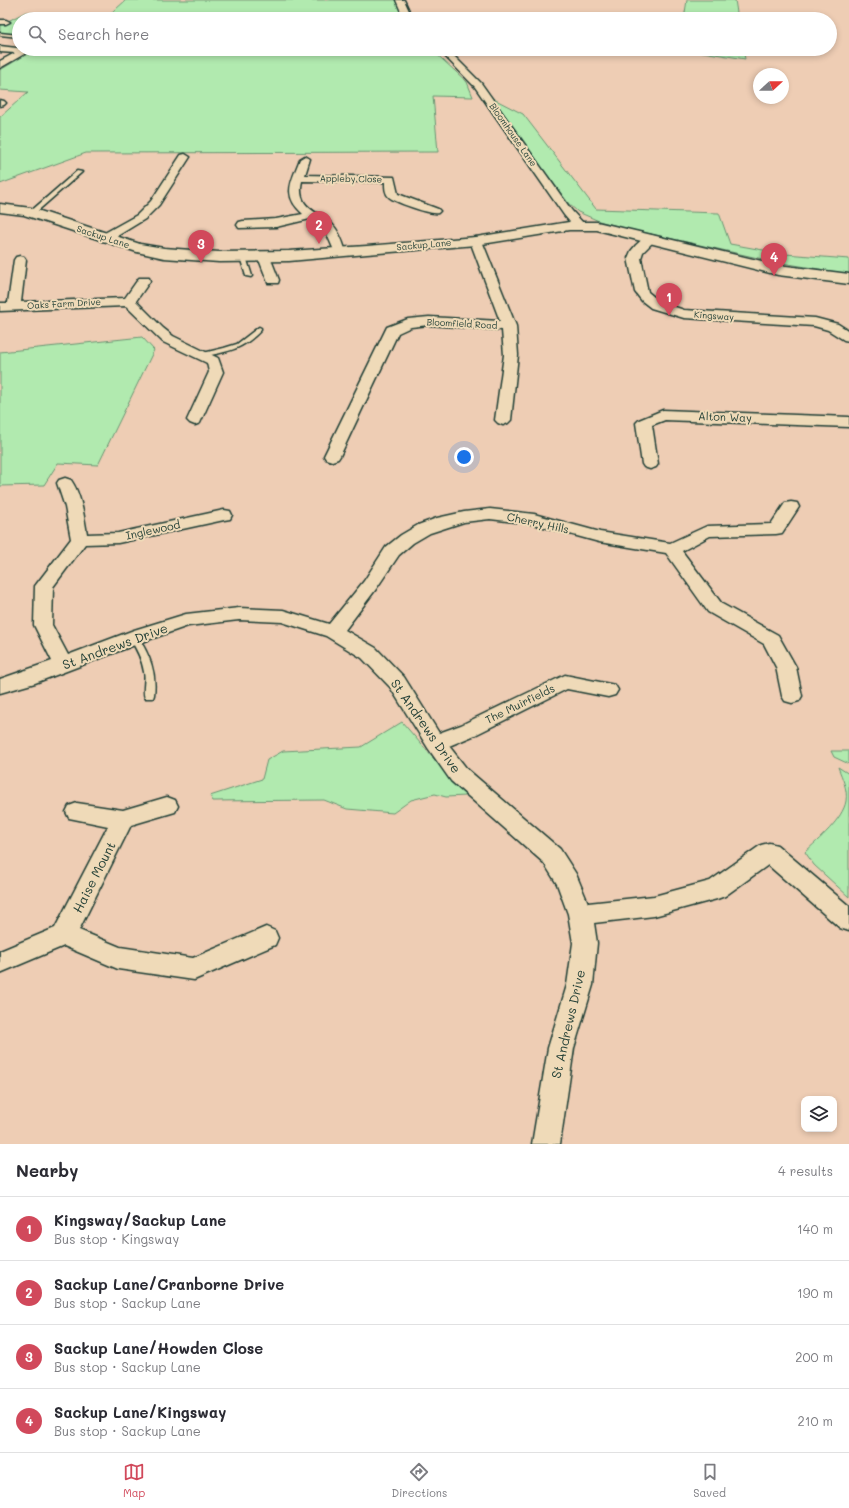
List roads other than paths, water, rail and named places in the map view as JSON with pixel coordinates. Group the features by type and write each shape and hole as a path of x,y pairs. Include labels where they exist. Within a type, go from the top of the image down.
{"street":[{"path":"400,0 405,12"},
{"path":"0,49 12,49"},
{"path":"2,63 16,56"},
{"name":"Bloomhouse Lane","path":"449,56 478,85 568,213 579,225"},
{"path":"105,238 140,217 154,203 185,157"},
{"path":"305,159 295,193 295,199 329,228 338,244 340,252"},
{"name":"Appleby Close","path":"299,178 390,179 391,191 394,196 434,211"},
{"name":"Sackup Lane","path":"0,208 32,213 105,238 164,253 243,257 340,252 476,241 579,225 597,226 778,270 849,279"},
{"path":"243,225 276,223 313,215"},
{"name":"Kingsway","path":"650,239 637,250 634,260 643,294 652,302 667,310 684,314 814,322 833,328 849,337"},
{"name":"Bloomfield Road","path":"332,456 392,330 408,323 429,321 509,326 476,241"},
{"path":"264,257 273,280"},
{"path":"14,307 20,260"},
{"path":"144,281 129,302 138,308 162,335 176,345 213,361 216,372 195,420"},
{"name":"Oaks Farm Drive","path":"0,307 129,302"},
{"path":"833,328 839,323 849,322"},
{"path":"503,420 511,356 509,326"},
{"name":"Alton Way","path":"650,464 644,423 662,415 849,422"},
{"path":"63,664 43,625 44,586 80,539 73,507 65,483"},
{"path":"791,507 776,529 707,531 672,549 715,608 771,640 786,667 792,696"},
{"name":"Cherry Hills","path":"333,632 370,586 392,551 407,539 424,529 443,522 464,517 490,514 512,516 534,519 599,537 672,549"},
{"name":"Inglewood","path":"80,539 118,538 224,515"},
{"name":"St Andrews Drive","path":"0,686 28,678 134,637 186,620 239,614 283,616 333,632 369,653 397,682 435,743 459,775 552,856 568,881 580,914 584,943 580,985 561,1048 546,1144"},
{"name":"The Muirfields","path":"435,743 468,730 565,682 608,690"},
{"path":"77,812 123,819 167,806"},
{"name":"Haise Mount","path":"64,935 123,819"},
{"path":"580,914 654,906 717,889 769,852 849,921"},
{"path":"0,962 64,935 118,958 194,969 266,938"}],"lane":[{"path":"0,34 12,35"},
{"path":"32,213 79,172"},
{"path":"243,257 249,276"},
{"path":"201,355 232,349 244,344 260,329"},
{"path":"134,637 145,654 151,681 149,695"}],"place":[{"name":"Sackup Lane/Cranborne Drive","path":"319,244"},
{"name":"Sackup Lane/Howden Close","path":"201,263"},
{"name":"Sackup Lane/Kingsway","path":"774,276"},
{"name":"Kingsway/Sackup Lane","path":"669,316"}]}
